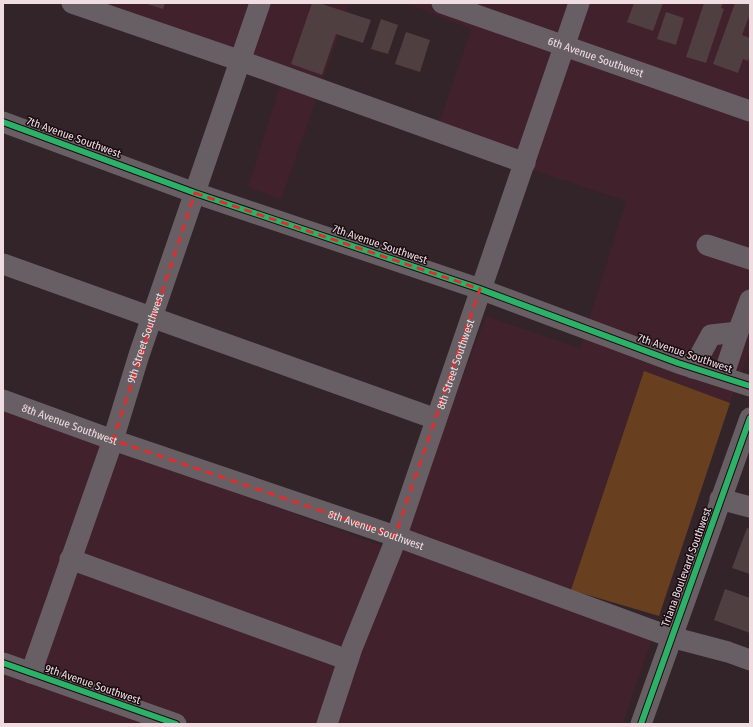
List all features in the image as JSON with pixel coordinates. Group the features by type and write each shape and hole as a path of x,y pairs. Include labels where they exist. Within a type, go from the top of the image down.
{"street":[{"path":"72,3 240,61 524,163"},
{"name":"9th Street Southwest","path":"31,673 113,440 153,316 260,3"},
{"name":"6th Avenue Southwest","path":"442,3 750,111"},
{"name":"8th Street Southwest","path":"327,724 348,660 380,580 579,3"},
{"name":"7th Avenue Southwest","path":"3,122 195,193 480,289 693,368 750,386"},
{"path":"707,244 750,259"},
{"path":"3,264 153,316 436,419"},
{"path":"723,377 750,300"},
{"path":"693,368 711,335 738,332"},
{"name":"8th Avenue Southwest","path":"3,400 113,440 395,536 671,637 728,652 750,660"},
{"name":"Triana Boulevard Southwest","path":"641,724 750,418"},
{"path":"720,499 750,507"},
{"path":"70,559 348,660"},
{"name":"9th Avenue Southwest","path":"3,663 176,724"}],"highlighted area":[{"path":"195,193 480,289 395,536 113,440"}],"shaded area":[{"path":"54,3 350,3 281,200 248,187 281,82 218,62"},
{"path":"406,3 750,3 750,350 730,403 643,372 571,590 404,530 486,316 580,348 626,201 434,138 471,29"},
{"path":"644,371 730,403 659,616 571,590"},
{"path":"3,408 391,549 403,550 652,639 623,724 3,724"}],"building":[{"path":"144,3 165,3 163,9"},
{"path":"312,3 319,3 371,20 363,43 336,34 322,75 291,64"},
{"path":"634,3 663,3 653,31 627,22"},
{"path":"704,3 723,3 721,8 724,9 706,63 686,57"},
{"path":"735,3 750,3 750,14 742,35 750,38 750,54 748,61 743,59 738,73 713,64"},
{"path":"666,12 684,18 676,45 657,39"},
{"path":"381,19 398,25 388,54 371,49"},
{"path":"406,32 430,40 420,72 395,64"},
{"path":"747,528 750,529 750,574 732,568"},
{"path":"725,589 750,598 750,633 714,620"}],"cycle path":[{"path":"3,122 195,193 480,289 678,363 750,386"},
{"path":"641,724 750,418"},
{"path":"3,663 176,724"}]}
